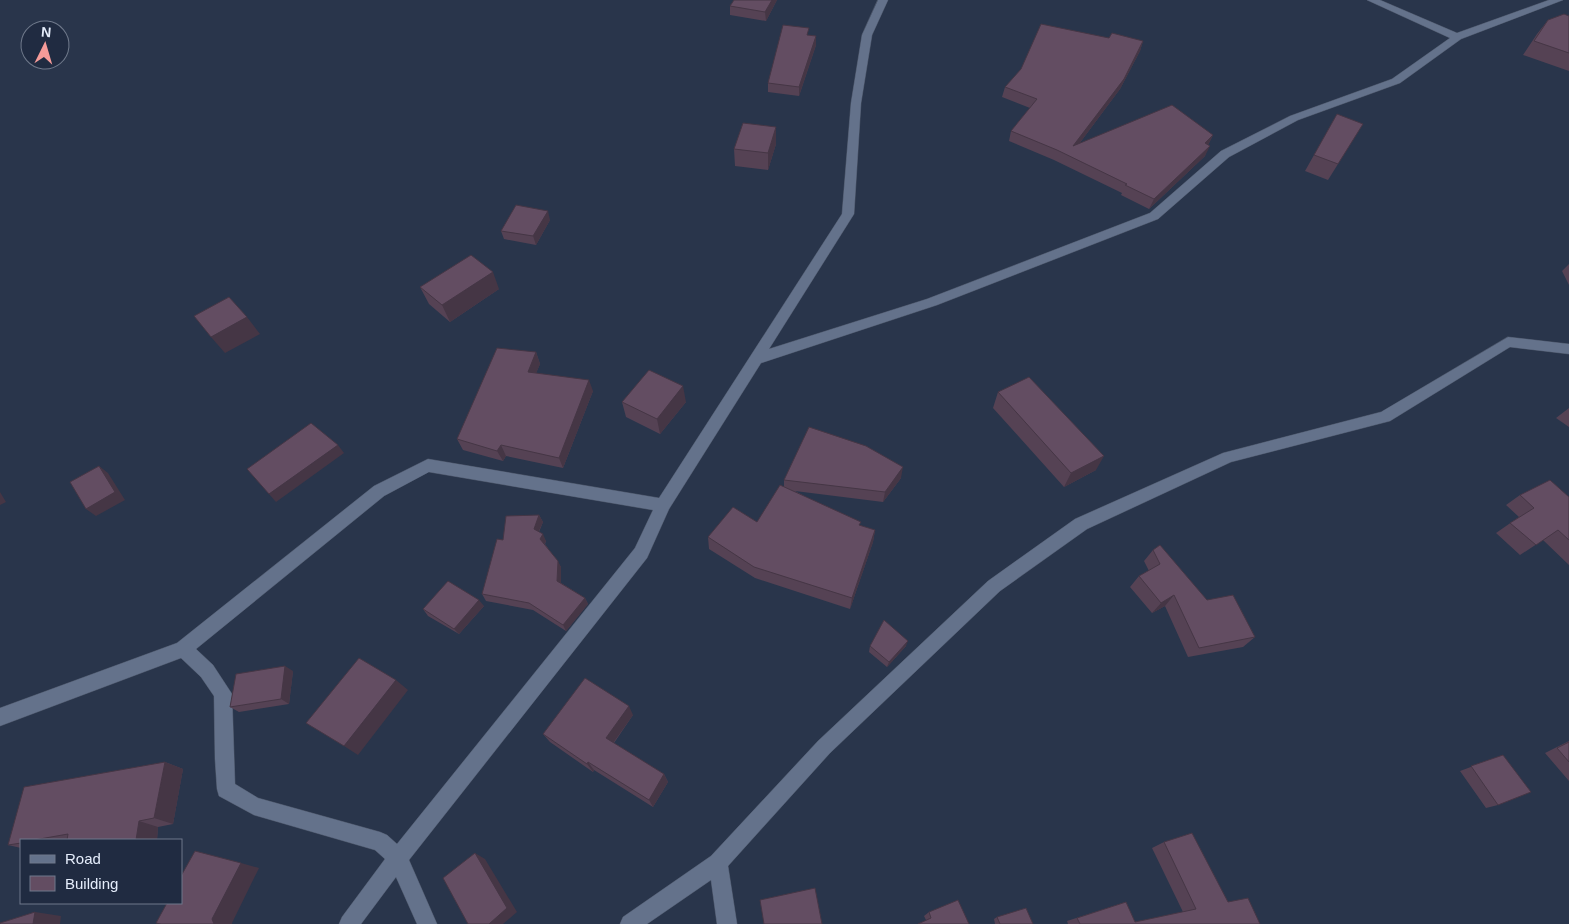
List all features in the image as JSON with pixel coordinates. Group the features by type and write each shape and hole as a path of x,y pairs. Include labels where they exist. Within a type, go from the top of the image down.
{"street":[{"path":"349,924 398,858 641,553 663,505 848,214 856,103 867,35 883,0"},
{"path":"1372,0 1457,37"},
{"path":"756,359 932,302 1154,216 1226,154 1294,118 1396,81 1457,37 1558,0"},
{"path":"630,924 718,863 824,747 994,586 1081,524 1228,457 1385,417 1508,342 1569,349"},
{"path":"0,717 183,649 379,491 428,465 663,505"},
{"path":"183,649 207,671 223,694 226,789 254,806 380,842 398,858 427,924"},
{"path":"718,863 727,924"}],"building":[{"path":"734,0 772,0 765,12 730,6"},
{"path":"1564,14 1569,16 1569,53 1534,41 1548,20"},
{"path":"1041,24 1109,38 1112,33 1143,41 1124,79 1073,146 1172,105 1213,135 1205,143 1210,146 1154,199 1057,150 1011,131 1037,99 1005,87 1021,69"},
{"path":"783,25 809,28 807,35 816,36 799,87 768,83"},
{"path":"1337,114 1363,124 1338,164 1314,155"},
{"path":"743,123 776,127 768,153 734,149"},
{"path":"516,205 548,211 533,236 501,231"},
{"path":"471,255 493,272 442,305 420,287"},
{"path":"229,297 247,317 211,337 194,316"},
{"path":"497,348 536,352 528,372 589,380 559,458 501,445 497,451 457,439"},
{"path":"649,370 683,386 657,419 622,402"},
{"path":"1029,377 1104,456 1071,473 998,392"},
{"path":"311,423 338,445 269,494 247,469"},
{"path":"809,427 866,446 903,467 885,492 784,480"},
{"path":"99,466 115,492 86,509 70,482"},
{"path":"1550,480 1569,497 1569,540 1558,530 1536,545 1510,523 1534,508 1520,495"},
{"path":"780,485 861,522 859,525 875,530 852,598 754,567 708,537 733,507 757,522"},
{"path":"539,515 534,529 543,534 540,539 558,561 557,581 585,598 563,625 529,603 482,594 497,539 503,540 506,516"},
{"path":"1160,545 1207,600 1233,595 1255,637 1199,648 1174,595 1161,603 1139,576 1160,564 1153,550"},
{"path":"448,581 479,600 454,629 423,609"},
{"path":"884,620 908,641 889,662 870,646"},
{"path":"359,658 396,680 344,746 306,723"},
{"path":"285,666 281,699 230,707 236,674"},
{"path":"585,678 629,706 606,738 664,774 649,800 588,762 587,764 543,734"},
{"path":"1569,742 1569,762 1557,748"},
{"path":"1503,755 1531,792 1498,805 1471,766"},
{"path":"165,762 154,818 139,821 136,839 67,839 68,834 40,839 20,839 20,843 8,845 24,787"},
{"path":"1192,833 1228,902 1248,898 1260,924 1080,924 1077,918 1126,902 1135,922 1196,909 1164,842"},
{"path":"195,851 241,863 212,919 214,924 156,923 166,904 182,904 182,874"},
{"path":"475,853 507,908 489,924 468,924 443,878"},
{"path":"815,888 822,924 764,924 760,900"},
{"path":"958,900 969,924 918,924 931,918 929,912"},
{"path":"1026,908 1033,924 1000,924 997,917"},
{"path":"35,912 33,924 0,924 0,923"}]}
